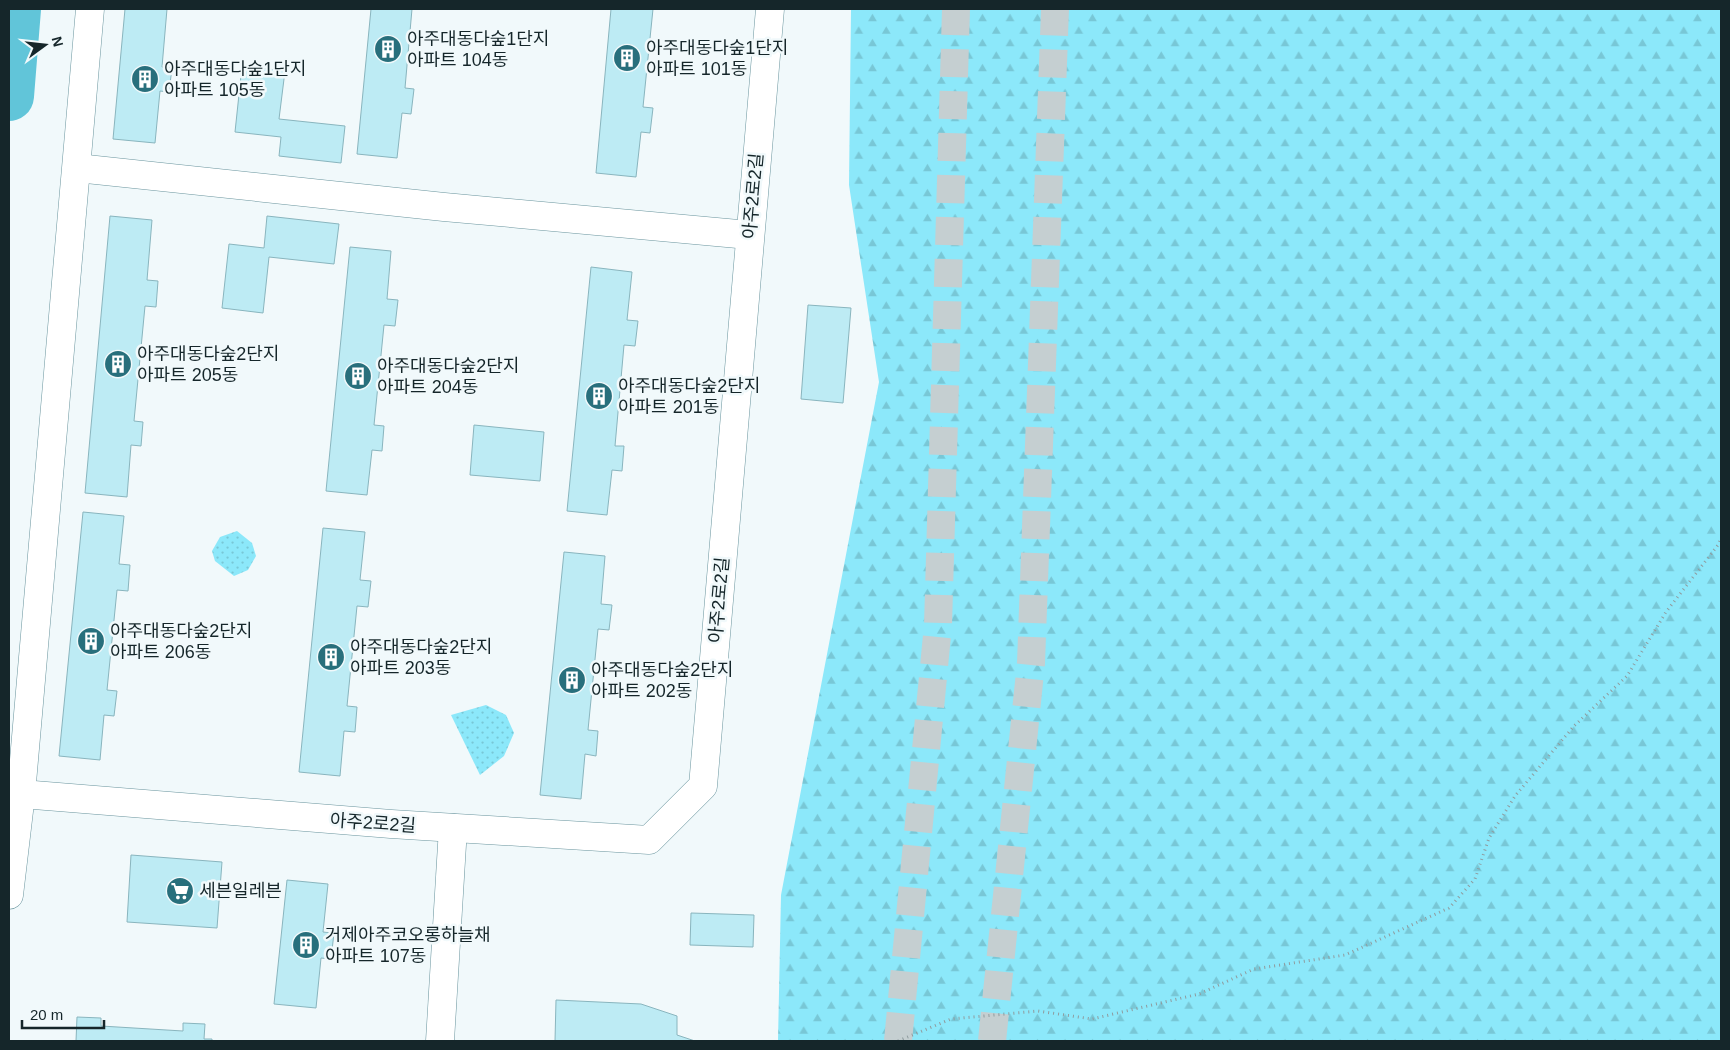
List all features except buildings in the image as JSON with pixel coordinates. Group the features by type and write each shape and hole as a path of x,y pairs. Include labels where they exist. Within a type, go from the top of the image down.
{"street":[{"path":"9,895 15,794 77,168 90,9"},
{"name":"아주2로2길","path":"15,794 453,828 649,840 703,786 749,235 770,9"},
{"path":"77,168 444,207 749,235"},
{"path":"440,1041 453,828"}],"path":[{"path":"898,1041 951,1018 1038,1011 1092,1019 1189,996 1254,969 1345,955 1449,908 1475,879 1489,838 1516,796 1574,726 1627,676 1666,612 1718,545 1721,538"}],"green space":[{"path":"851,9 1721,9 1721,1041 778,1041 781,895 879,382 849,185"},
{"path":"237,531 252,543 256,556 248,570 234,576 215,561 212,551 220,537"},
{"path":"486,705 506,715 514,733 504,756 480,775 451,715"}],"waterway":[{"path":"9,96 16,9"}],"tunnel":[{"path":"898,1041 938,625 956,9"},
{"path":"992,1041 1031,663 1055,9"}],"place":[{"name":"아주대동다숲1단지 아파트 104동","path":"388,49"},
{"name":"아주대동다숲1단지 아파트 101동","path":"627,58"},
{"name":"아주대동다숲1단지 아파트 105동","path":"145,79"},
{"name":"아주대동다숲2단지 아파트 205동","path":"118,364"},
{"name":"아주대동다숲2단지 아파트 204동","path":"358,376"},
{"name":"아주대동다숲2단지 아파트 201동","path":"599,396"},
{"name":"아주대동다숲2단지 아파트 206동","path":"91,641"},
{"name":"아주대동다숲2단지 아파트 203동","path":"331,657"},
{"name":"아주대동다숲2단지 아파트 202동","path":"572,680"},
{"name":"세븐일레븐","path":"180,891"},
{"name":"거제아주코오롱하늘채 아파트 107동","path":"306,945"}]}
